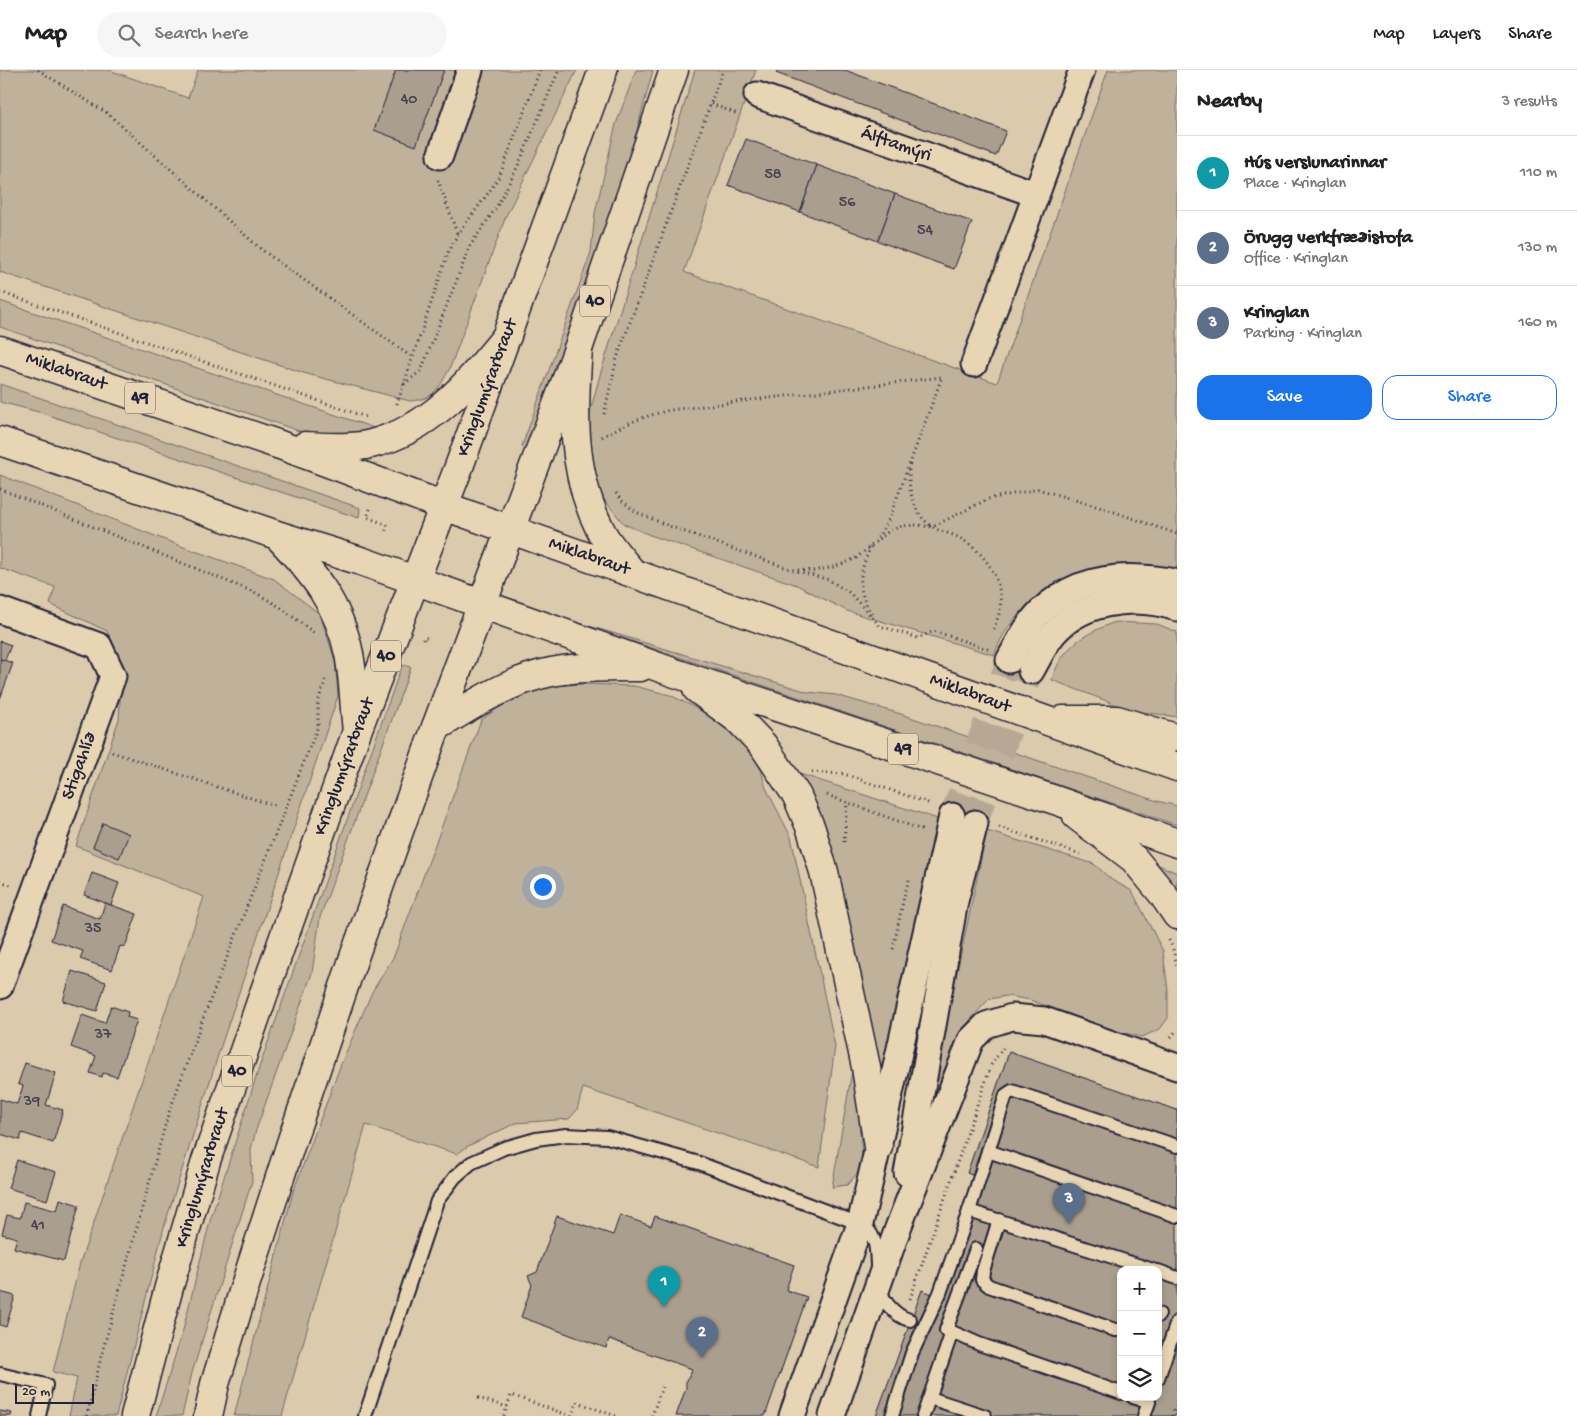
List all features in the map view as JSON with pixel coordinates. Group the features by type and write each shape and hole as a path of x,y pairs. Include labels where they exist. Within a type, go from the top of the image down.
{"main road":[{"name":"Kringlumýrarbraut","path":"135,1416 206,1162 357,731 444,506 602,70"},
{"name":"40","path":"208,1416 215,1384 242,1292 353,960 436,727 578,350 674,70"},
{"path":"280,445 338,447 369,445 409,430 428,419 464,387 507,336"},
{"name":"Miklabraut","path":"0,350 280,445 444,506 1177,767"},
{"path":"578,350 574,433 580,472 600,529 631,571"},
{"name":"49","path":"0,440 277,535 361,561 667,670 1058,801 1177,843"},
{"path":"277,535 308,568 324,590 344,632 350,655 357,731"},
{"path":"436,727 504,688 535,676 603,667 667,670 739,720 763,745 797,796 811,829 824,872 866,1067 878,1147"},
{"path":"1044,721 1117,720 1175,737"},
{"path":"1058,801 1134,859 1162,893 1171,924"}],"street":[{"path":"440,156 470,70"},
{"path":"974,364 1082,70"},
{"name":"Álftamýri","path":"756,95 1035,194"},
{"path":"994,655 1028,627 1040,612 1059,597 1080,586 1106,579 1131,577 1177,583"},
{"path":"1031,671 1049,640 1063,625 1080,614 1112,602 1136,600 1161,603 1177,608"},
{"name":"Stigahlíð","path":"0,610 99,646 113,676 0,986"},
{"path":"796,1411 860,1224 878,1147 964,817"},
{"path":"898,1228 955,901 964,817"},
{"path":"832,1416 898,1228 971,1040 986,1025 1012,1018 1044,1020 1177,1067"}],"lane":[{"path":"1147,832 1162,847 1177,856"},
{"path":"892,1416 912,1353 940,1293 969,1211 1006,1094 1012,1091 1177,1146"},
{"path":"365,1416 437,1201 456,1177 472,1163 504,1148 544,1138 566,1136 607,1137 699,1163 860,1224 873,1239 876,1249 878,1285 883,1298 893,1311 907,1319"},
{"path":"988,1151 1177,1216"},
{"path":"969,1211 1141,1266"},
{"path":"999,1220 982,1280 989,1286 1117,1330"},
{"path":"923,1416 976,1249"},
{"path":"1162,1272 1177,1278"},
{"path":"927,1322 979,1344 1117,1392"},
{"path":"1162,1366 1177,1322"},
{"path":"0,1374 46,1385 39,1416"},
{"path":"930,1398 985,1416"},
{"path":"1144,1416 1150,1401"}],"path":[{"path":"38,70 107,114 262,250 413,358"},
{"path":"540,70 500,175 458,234 443,266 404,384 421,372 470,246 497,206 517,168 559,70"},
{"path":"604,415 617,358 723,70"},
{"path":"440,156 437,176 458,234"},
{"path":"0,292 369,417"},
{"path":"600,432 600,439 619,426 643,416 670,410 942,377 889,519 876,541"},
{"path":"910,464 908,481 912,498 920,515 932,527"},
{"path":"0,489 256,593 280,607 316,635"},
{"path":"932,527 988,499 1038,489 1109,510 1177,534"},
{"path":"615,492 621,500 636,512 669,526 790,569 829,580 850,593 880,626 918,638 934,631 994,655"},
{"path":"370,509 367,517 387,525 385,533"},
{"path":"790,569 812,571 834,568 855,559 889,531 902,526 932,527 957,536 972,545 984,557 993,572 999,590 1000,608 993,633"},
{"path":"872,544 862,564 860,586 866,605 880,626"},
{"path":"990,641 994,655"},
{"path":"88,1416 102,1353 168,1115 204,1016 318,726 318,702"},
{"path":"88,744 278,806"},
{"path":"808,771 844,774 964,817 1086,856"},
{"path":"820,793 925,832"},
{"path":"1171,924 1173,949 1177,966"},
{"path":"1168,1040 1177,1030"},
{"path":"907,1319 992,1064 1002,1049"},
{"path":"652,1416 662,1387"},
{"path":"504,1416 511,1395 572,1416 577,1402 616,1416"},
{"path":"478,1398 507,1407"},
{"path":"1172,1416 1177,1401"}],"shaded area":[{"path":"0,70 109,70 188,98 198,70 577,70 506,216 450,368 435,392 425,398 410,401 307,374 0,272"},
{"path":"636,70 653,70 621,189 534,450 522,446 591,252 595,213 616,124"},
{"path":"695,70 756,70 684,272 997,383 1108,70 1177,70 1177,571 1153,565 1127,565 1109,567 1073,576 1041,594 1027,605 1004,634 994,655 847,611 797,585 650,535 624,524 605,501 589,467 587,423 600,375"},
{"path":"0,301 380,430 322,439 0,327"},
{"path":"0,384 360,508 359,518 39,412 0,402"},
{"path":"0,475 178,545 274,579 320,614 335,660 338,696 221,1046 164,1227 116,1416 69,1416 77,1378 53,1372 80,1263 204,897 76,846 119,719 122,665 107,631 50,604 55,587 0,568"},
{"path":"563,618 808,692 836,695 901,714 1157,801 1177,806 1177,825"},
{"path":"1115,622 1157,624 1177,632 1177,717 1130,710 1052,680 1056,668 1068,650 1093,631"},
{"path":"402,665 411,667 320,917 312,973 256,1130 251,1149 252,1181 192,1373 182,1416 156,1416 182,1334 210,1221 260,1065"},
{"path":"585,684 634,686 670,695 704,712 742,742 758,760 766,788 791,837 835,1046 819,1167 583,1088 577,1110 569,1119 516,1123 468,1146 457,1154 366,1125 282,1416 234,1416 293,1192 341,1064 372,992 394,956 481,720 522,691 551,686"},
{"path":"800,774 938,819 882,1082 808,800"},
{"path":"987,831 1094,864 1112,880 1132,891 1163,951 1168,991 1168,1018 1160,1029 1142,1037 1120,1032 1030,1000 1007,996 989,999 970,1020 950,1060 932,1090"},
{"path":"1157,864 1177,873 1177,885 1172,885"},
{"path":"854,1059 863,1167 847,1185 832,1187"}],"building":[{"path":"396,70 444,70 416,146 374,130"},
{"path":"777,70 845,70 1006,131 996,156 776,73"},
{"path":"746,139 817,165 800,212 728,185"},
{"path":"817,165 895,194 878,241 800,212"},
{"path":"895,194 972,222 954,269 878,241"},
{"path":"0,641 11,645 5,660 0,659"},
{"path":"0,659 13,663 0,699"},
{"path":"103,823 129,834 119,858 93,847"},
{"path":"92,873 119,883 111,905 84,895"},
{"path":"105,903 137,914 125,947 120,946 112,970 80,959 83,951 51,940 63,906 100,919"},
{"path":"72,971 106,982 97,1011 63,1001"},
{"path":"111,1006 128,1012 127,1017 137,1020 117,1077 103,1073 102,1077 90,1073 96,1056 71,1047 82,1015 105,1023"},
{"path":"1009,1052 1177,1110 1177,1411 1175,1416 876,1416 922,1290 937,1296 977,1177 967,1173"},
{"path":"25,1063 56,1073 46,1105 63,1110 53,1143 22,1133 20,1140 0,1134 0,1099 17,1104 23,1086 18,1084"},
{"path":"17,1160 56,1172 47,1200 8,1188"},
{"path":"60,1199 79,1205 64,1261 14,1248 17,1238 2,1234 7,1215 20,1218 24,1202 57,1211"},
{"path":"620,1215 651,1226 655,1216 794,1265 786,1290 807,1297 765,1416 676,1416 686,1388 686,1380 692,1369 609,1339 606,1348 521,1317 532,1285 528,1276 537,1272 557,1216 613,1235"},
{"path":"0,1292 15,1296 6,1327 0,1325"},
{"path":"0,1411 12,1413 11,1416 0,1416"}],"tunnel":[{"path":"952,816 1009,660"},
{"path":"975,823 1031,671"}],"place":[{"name":"Kringlan","path":"1069,1224"},
{"name":"Hús verslunarinnar","path":"664,1307"},
{"name":"Örugg verkfræðistofa","path":"702,1358"}]}
